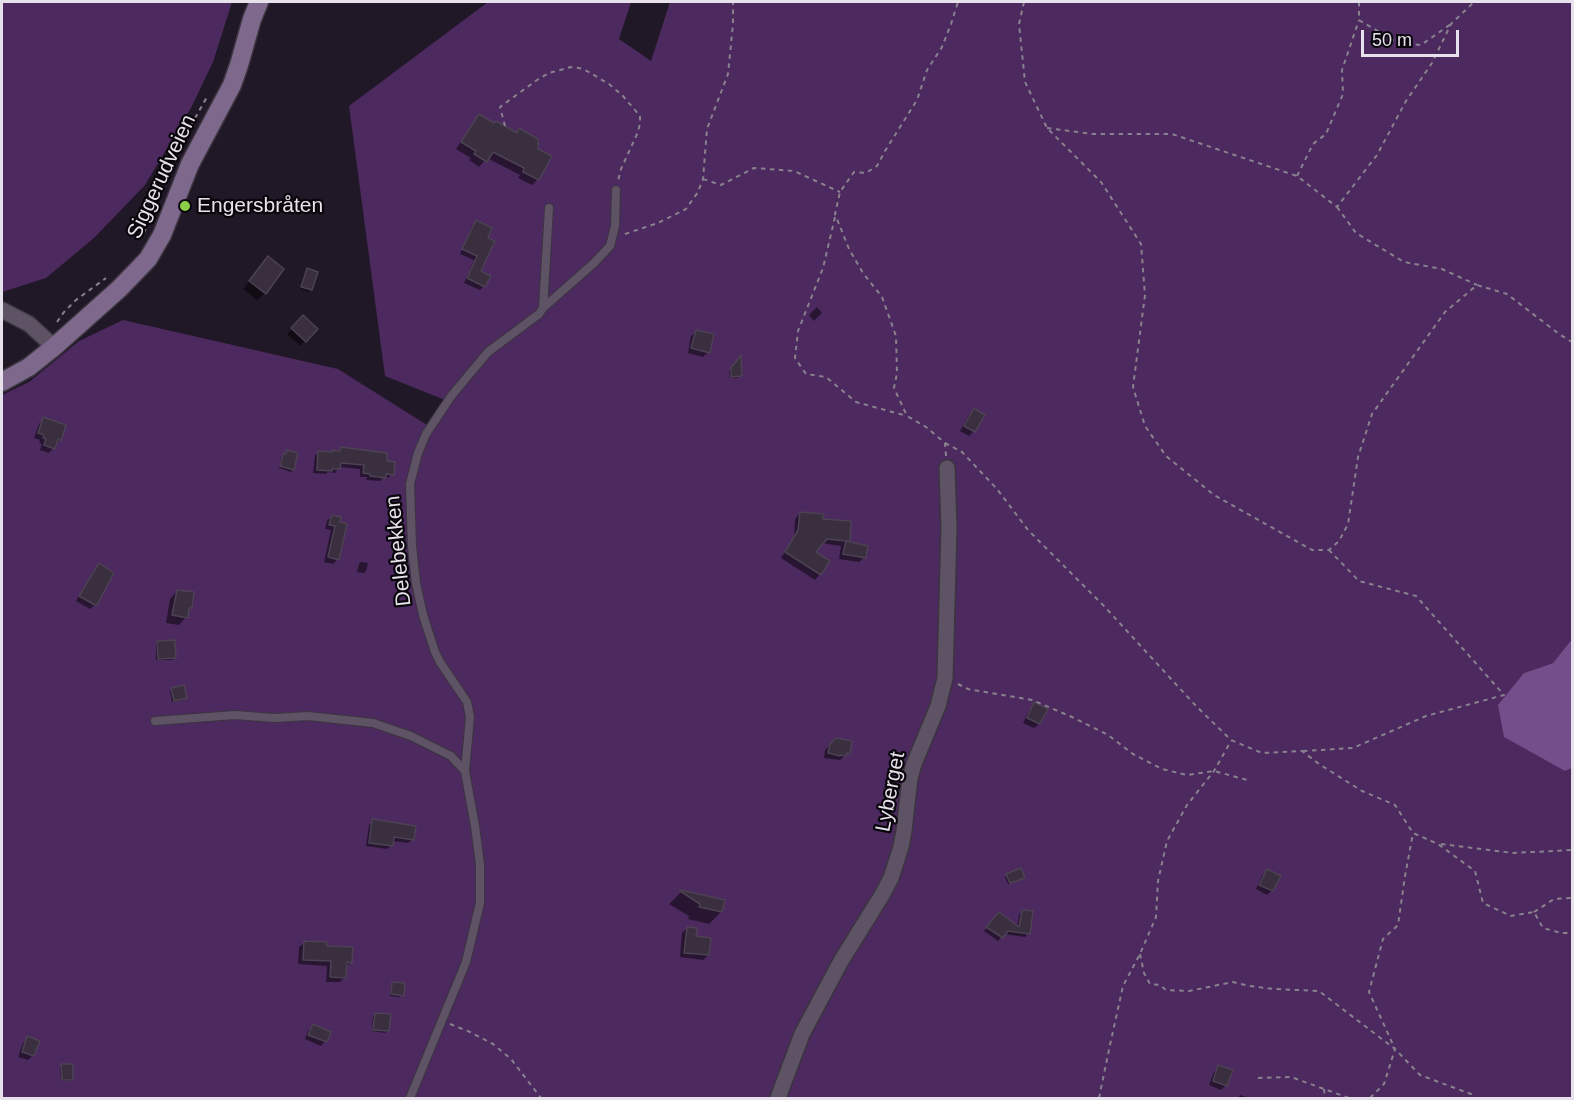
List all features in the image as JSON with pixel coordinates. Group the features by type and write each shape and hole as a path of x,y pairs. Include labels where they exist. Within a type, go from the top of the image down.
{"main road":[{"name":"Siggerudveien","path":"2,382 28,368 50,344 135,274 153,251 162,235 190,164 232,85 259,2"}],"street":[{"path":"3,310 29,324 50,344"},
{"name":"Lyberget","path":"778,1098 806,1025 841,961 882,895 897,863 914,764 938,706 945,678 949,528 947,468"}],"lane":[{"path":"613,237 616,190"},
{"path":"543,308 549,208"},
{"name":"Delebekken","path":"411,1098 466,962 480,903 478,854 465,771 470,717 467,702 435,652 423,615 416,583 410,523 410,484 418,453 426,434 452,395 482,358 539,314 604,253 613,237"},
{"path":"155,721 235,715 274,718 308,716 373,723 411,736 452,756 465,771"}],"path":[{"path":"613,237 658,223 686,209 699,192 703,179 707,129 728,74 733,2"},
{"path":"958,2 942,47 927,70 917,100 877,166 866,173 854,172 840,192 822,268 798,331 795,358 806,374 826,377 856,402 907,416 962,452 997,489 1028,530 1231,740 1262,753 1353,748 1426,716 1504,695 1416,596 1359,581 1329,550"},
{"path":"1024,2 1019,24 1025,82 1047,128 1101,182 1141,244 1145,296 1132,387 1145,426 1166,456 1214,495 1312,550 1329,550 1339,542 1348,524 1358,457 1372,414 1445,312 1477,285"},
{"path":"1297,176 1312,144 1326,134 1343,94 1342,70 1359,20 1359,2"},
{"path":"1359,20 1398,43 1421,45 1451,24 1474,2"},
{"path":"1337,207 1377,155 1406,101 1432,63 1451,24"},
{"path":"505,126 500,107 549,73 570,67 579,68 598,76 623,96 640,116 638,132 621,169 616,190"},
{"path":"143,234 173,157 207,97"},
{"path":"1047,128 1093,134 1172,134 1297,176 1337,207 1356,233 1404,262 1442,269 1477,285 1507,294 1572,342"},
{"path":"703,179 721,185 754,168 794,171 840,192"},
{"path":"835,214 849,249 863,273 882,297 896,336 897,373 894,388 907,416"},
{"path":"50,344 61,316 69,307 110,276"},
{"path":"69,307 73,308"},
{"path":"945,443 947,468"},
{"path":"945,678 968,689 1032,700 1108,735 1133,754 1162,769 1187,776 1214,771 1251,781"},
{"path":"1099,1098 1124,986 1156,917 1158,881 1167,841 1187,805 1214,771 1231,740"},
{"path":"1302,751 1362,791 1395,806 1413,833 1438,844 1475,871 1484,903 1511,916 1534,912 1554,898 1572,898"},
{"path":"1370,1098 1384,1084 1395,1049 1369,992 1383,939 1398,925 1413,833"},
{"path":"1438,844 1513,853 1572,850"},
{"path":"1534,912 1543,928 1561,933 1572,933"},
{"path":"1140,954 1144,973 1150,984 1160,985 1166,990 1189,991 1233,982 1275,989 1319,991 1395,1049 1420,1075 1471,1094 1473,1098"},
{"path":"442,1020 492,1044 511,1059 541,1098"},
{"path":"1258,1078 1291,1077 1349,1098"},
{"path":"1324,1089 1324,1098"}],"shaded area":[{"path":"2,2 232,2 213,62 191,108 145,185 95,237 46,278 2,292"},
{"path":"488,2 631,2 619,39 651,61 670,2 1572,2 1572,639 1553,663 1524,673 1565,771 1572,768 1572,1098 2,1098 2,395 29,382 79,341 123,320 338,369 427,425 445,400 385,376 349,106"},
{"path":"1572,639 1572,768 1565,771 1504,737 1498,705 1524,673 1553,663"}],"building":[{"path":"479,114 517,133 519,128 538,139 538,149 552,156 539,180 523,172 524,168 493,152 487,162 474,154 476,151 461,142"},
{"path":"476,220 492,228 488,238 495,241 481,271 491,276 485,287 467,278 477,256 462,249"},
{"path":"268,256 284,269 266,294 249,281"},
{"path":"307,268 318,272 312,290 301,287"},
{"path":"303,315 318,329 306,342 291,328"},
{"path":"696,330 714,334 710,353 691,348"},
{"path":"741,355 742,376 731,377 731,368"},
{"path":"974,408 985,415 975,432 964,426"},
{"path":"43,417 66,425 61,441 58,439 55,449 44,445 46,439 43,438 44,435 38,433"},
{"path":"341,447 387,453 387,461 395,462 394,475 386,474 386,478 370,476 370,474 363,473 364,465 341,463 340,469 317,470 318,451 340,451"},
{"path":"287,450 298,453 294,470 280,466 283,454 286,454"},
{"path":"800,512 824,514 823,519 851,521 850,541 827,539 816,552 830,561 821,575 785,552 798,530"},
{"path":"332,515 341,517 340,522 347,524 339,560 328,557 335,526 329,525"},
{"path":"846,541 868,546 866,558 843,554"},
{"path":"99,563 114,573 95,605 79,596"},
{"path":"177,590 194,592 188,618 172,615"},
{"path":"175,640 176,658 158,659 157,641"},
{"path":"184,685 187,698 174,701 171,688"},
{"path":"1034,702 1048,709 1040,724 1027,718"},
{"path":"836,738 852,741 850,754 840,756 828,753 830,744"},
{"path":"372,819 416,826 414,840 394,837 393,846 369,843"},
{"path":"1021,868 1025,878 1010,883 1006,874"},
{"path":"1267,869 1281,876 1273,891 1259,885"},
{"path":"681,890 725,900 722,912 699,907 700,904"},
{"path":"1022,910 1033,911 1030,934 1008,931 1003,938 986,927 999,912 1019,927"},
{"path":"687,927 697,928 696,936 711,938 709,955 684,953"},
{"path":"304,941 327,942 327,946 353,947 352,963 347,962 346,978 330,977 331,961 303,960"},
{"path":"392,982 405,983 404,996 391,994"},
{"path":"375,1013 391,1014 389,1031 373,1030"},
{"path":"313,1024 331,1032 327,1042 308,1035"},
{"path":"27,1036 40,1041 34,1056 22,1052"},
{"path":"61,1064 73,1064 73,1080 62,1080"},
{"path":"1218,1065 1233,1070 1227,1086 1213,1081"}],"place":[{"name":"Engersbråten","path":"185,206"}]}
